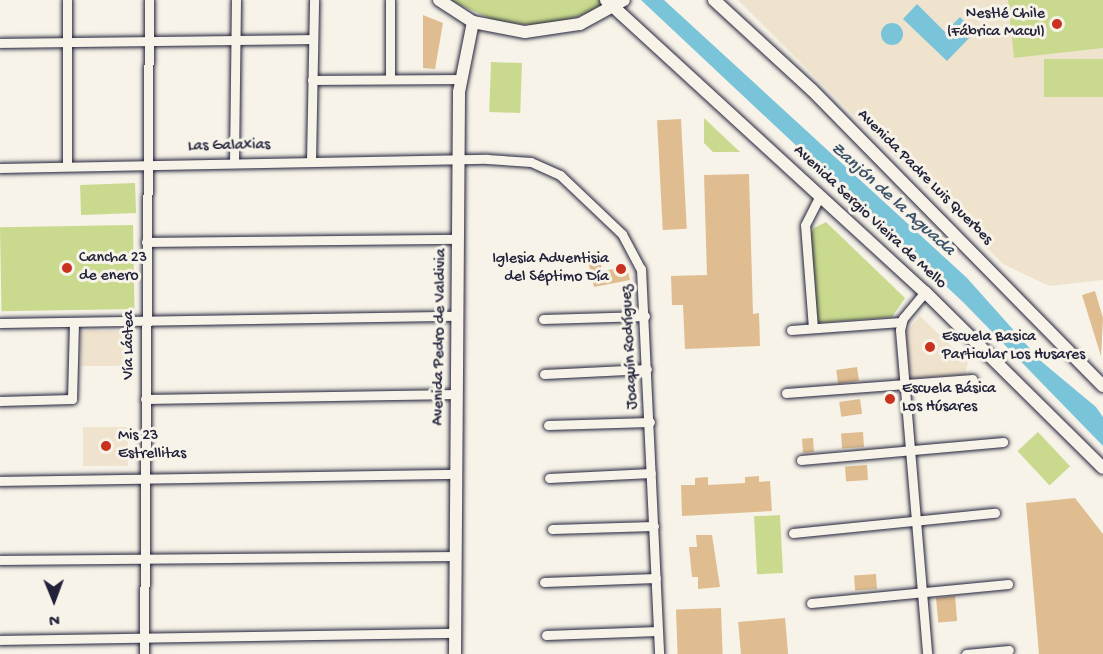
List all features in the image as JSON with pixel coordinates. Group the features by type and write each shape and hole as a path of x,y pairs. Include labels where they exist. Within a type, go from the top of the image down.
{"main road":[{"path":"439,0 473,22 514,32 548,31 580,24 614,2"},
{"name":"Avenida Padre Luis Querbes","path":"714,0 829,107 1103,386"},
{"name":"Avenida Sergio Vieira de Mello","path":"614,2 925,292 1103,468"},
{"name":"Avenida Pedro de Valdivia","path":"455,654 460,79 473,22"}],"street":[{"path":"67,0 68,166"},
{"name":"Vía Láctea","path":"144,654 149,0"},
{"path":"234,162 236,0"},
{"path":"311,161 314,0"},
{"path":"390,0 390,80"},
{"path":"0,43 313,39"},
{"path":"312,80 460,79"},
{"name":"Las Galaxias","path":"0,168 146,163 459,159"},
{"name":"Joaquín Rodríguez","path":"459,159 531,162 567,180 629,244 641,269 650,422 659,654"},
{"path":"813,328 805,225 820,196"},
{"path":"146,242 458,239"},
{"path":"925,292 901,322 903,385 927,654"},
{"path":"0,323 457,316"},
{"path":"543,320 645,316"},
{"path":"0,401 72,399 74,322"},
{"path":"791,330 901,322"},
{"path":"544,374 647,369"},
{"path":"786,393 972,379"},
{"path":"145,399 457,394"},
{"path":"548,425 650,422"},
{"path":"801,460 1003,442"},
{"path":"549,478 651,473"},
{"path":"0,481 456,474"},
{"path":"793,533 995,513"},
{"path":"552,529 654,526"},
{"path":"0,560 455,556"},
{"path":"544,582 656,578"},
{"path":"811,603 1008,584"},
{"path":"546,635 658,631"},
{"path":"0,640 455,633"},
{"path":"966,654 1009,650"}],"shaded area":[{"name":"Nestlé Chile (Fábrica Macul)","path":"738,0 1103,0 1103,280 1049,286 1003,264"},
{"name":"Escuela Basica Particular Los Husares","path":"920,316 968,362 965,375 911,378 906,332"},
{"path":"81,331 128,331 128,366 81,366"},
{"name":"Mis 23 Estrellitas","path":"83,427 128,427 128,466 83,466"}],"green space":[{"path":"449,0 599,0 607,7 555,24 530,25 496,21"},
{"name":"Nestlé Chile (Fábrica Macul)","path":"1008,0 1103,0 1103,48 1014,58"},
{"name":"Nestlé Chile (Fábrica Macul)","path":"1044,59 1103,59 1103,97 1044,97"},
{"path":"491,62 522,63 520,113 489,112"},
{"path":"704,118 740,152 713,152 704,143"},
{"path":"135,183 136,213 81,215 80,185"},
{"path":"826,222 905,298 892,317 816,323 809,238 814,228"},
{"name":"Cancha 23 de enero","path":"133,225 134,309 1,311 0,227"},
{"path":"1038,432 1070,466 1050,485 1018,451"},
{"path":"780,515 783,573 757,574 754,516"}],"water":[{"path":"641,0 664,0 967,278 1042,362 1096,407 1103,417 1103,446 964,303"},
{"path":"917,4 945,32 960,17 975,32 947,61 903,19"},
{"path":"892,23 900,26 903,34 900,42 892,45 884,42 881,34 884,26"}],"building":[{"path":"423,15 443,23 435,69 423,68"},
{"path":"681,119 687,229 663,230 657,120"},
{"path":"749,174 753,314 759,313 760,346 685,349 683,305 672,305 671,276 707,275 704,175"},
{"name":"Iglesia Adventisia del Séptimo Día","path":"599,251 602,271 627,267 630,280 594,287 586,253"},
{"path":"1095,291 1103,318 1101,356 1082,295"},
{"path":"857,367 859,381 838,384 836,370"},
{"path":"860,399 862,414 841,417 839,402"},
{"path":"863,432 864,447 842,448 841,434"},
{"path":"813,438 814,452 803,453 802,439"},
{"path":"867,465 868,480 846,481 845,467"},
{"path":"759,476 759,482 770,481 772,511 682,516 681,485 695,485 695,478 708,477 708,485 745,483 745,477"},
{"path":"1075,498 1103,534 1103,654 1039,654 1026,503"},
{"path":"696,535 712,535 720,587 698,589 698,577 692,577 689,547 697,547"},
{"path":"876,574 877,589 855,590 854,576"},
{"path":"955,596 957,621 938,623 936,598"},
{"path":"721,608 723,654 678,654 676,610"},
{"path":"785,618 788,654 741,654 738,622"}],"place":[{"name":"Nestlé Chile (Fábrica Macul)","path":"1057,24"},
{"name":"Cancha 23 de enero","path":"67,268"},
{"name":"Iglesia Adventisia del Séptimo Día","path":"621,269"},
{"name":"Escuela Basica Particular Los Husares","path":"930,347"},
{"name":"Escuela Básica Los Húsares","path":"890,399"},
{"name":"Mis 23 Estrellitas","path":"106,446"}],"water label":[{"name":"Zanjón de la Aguada","path":"892,200"}]}
